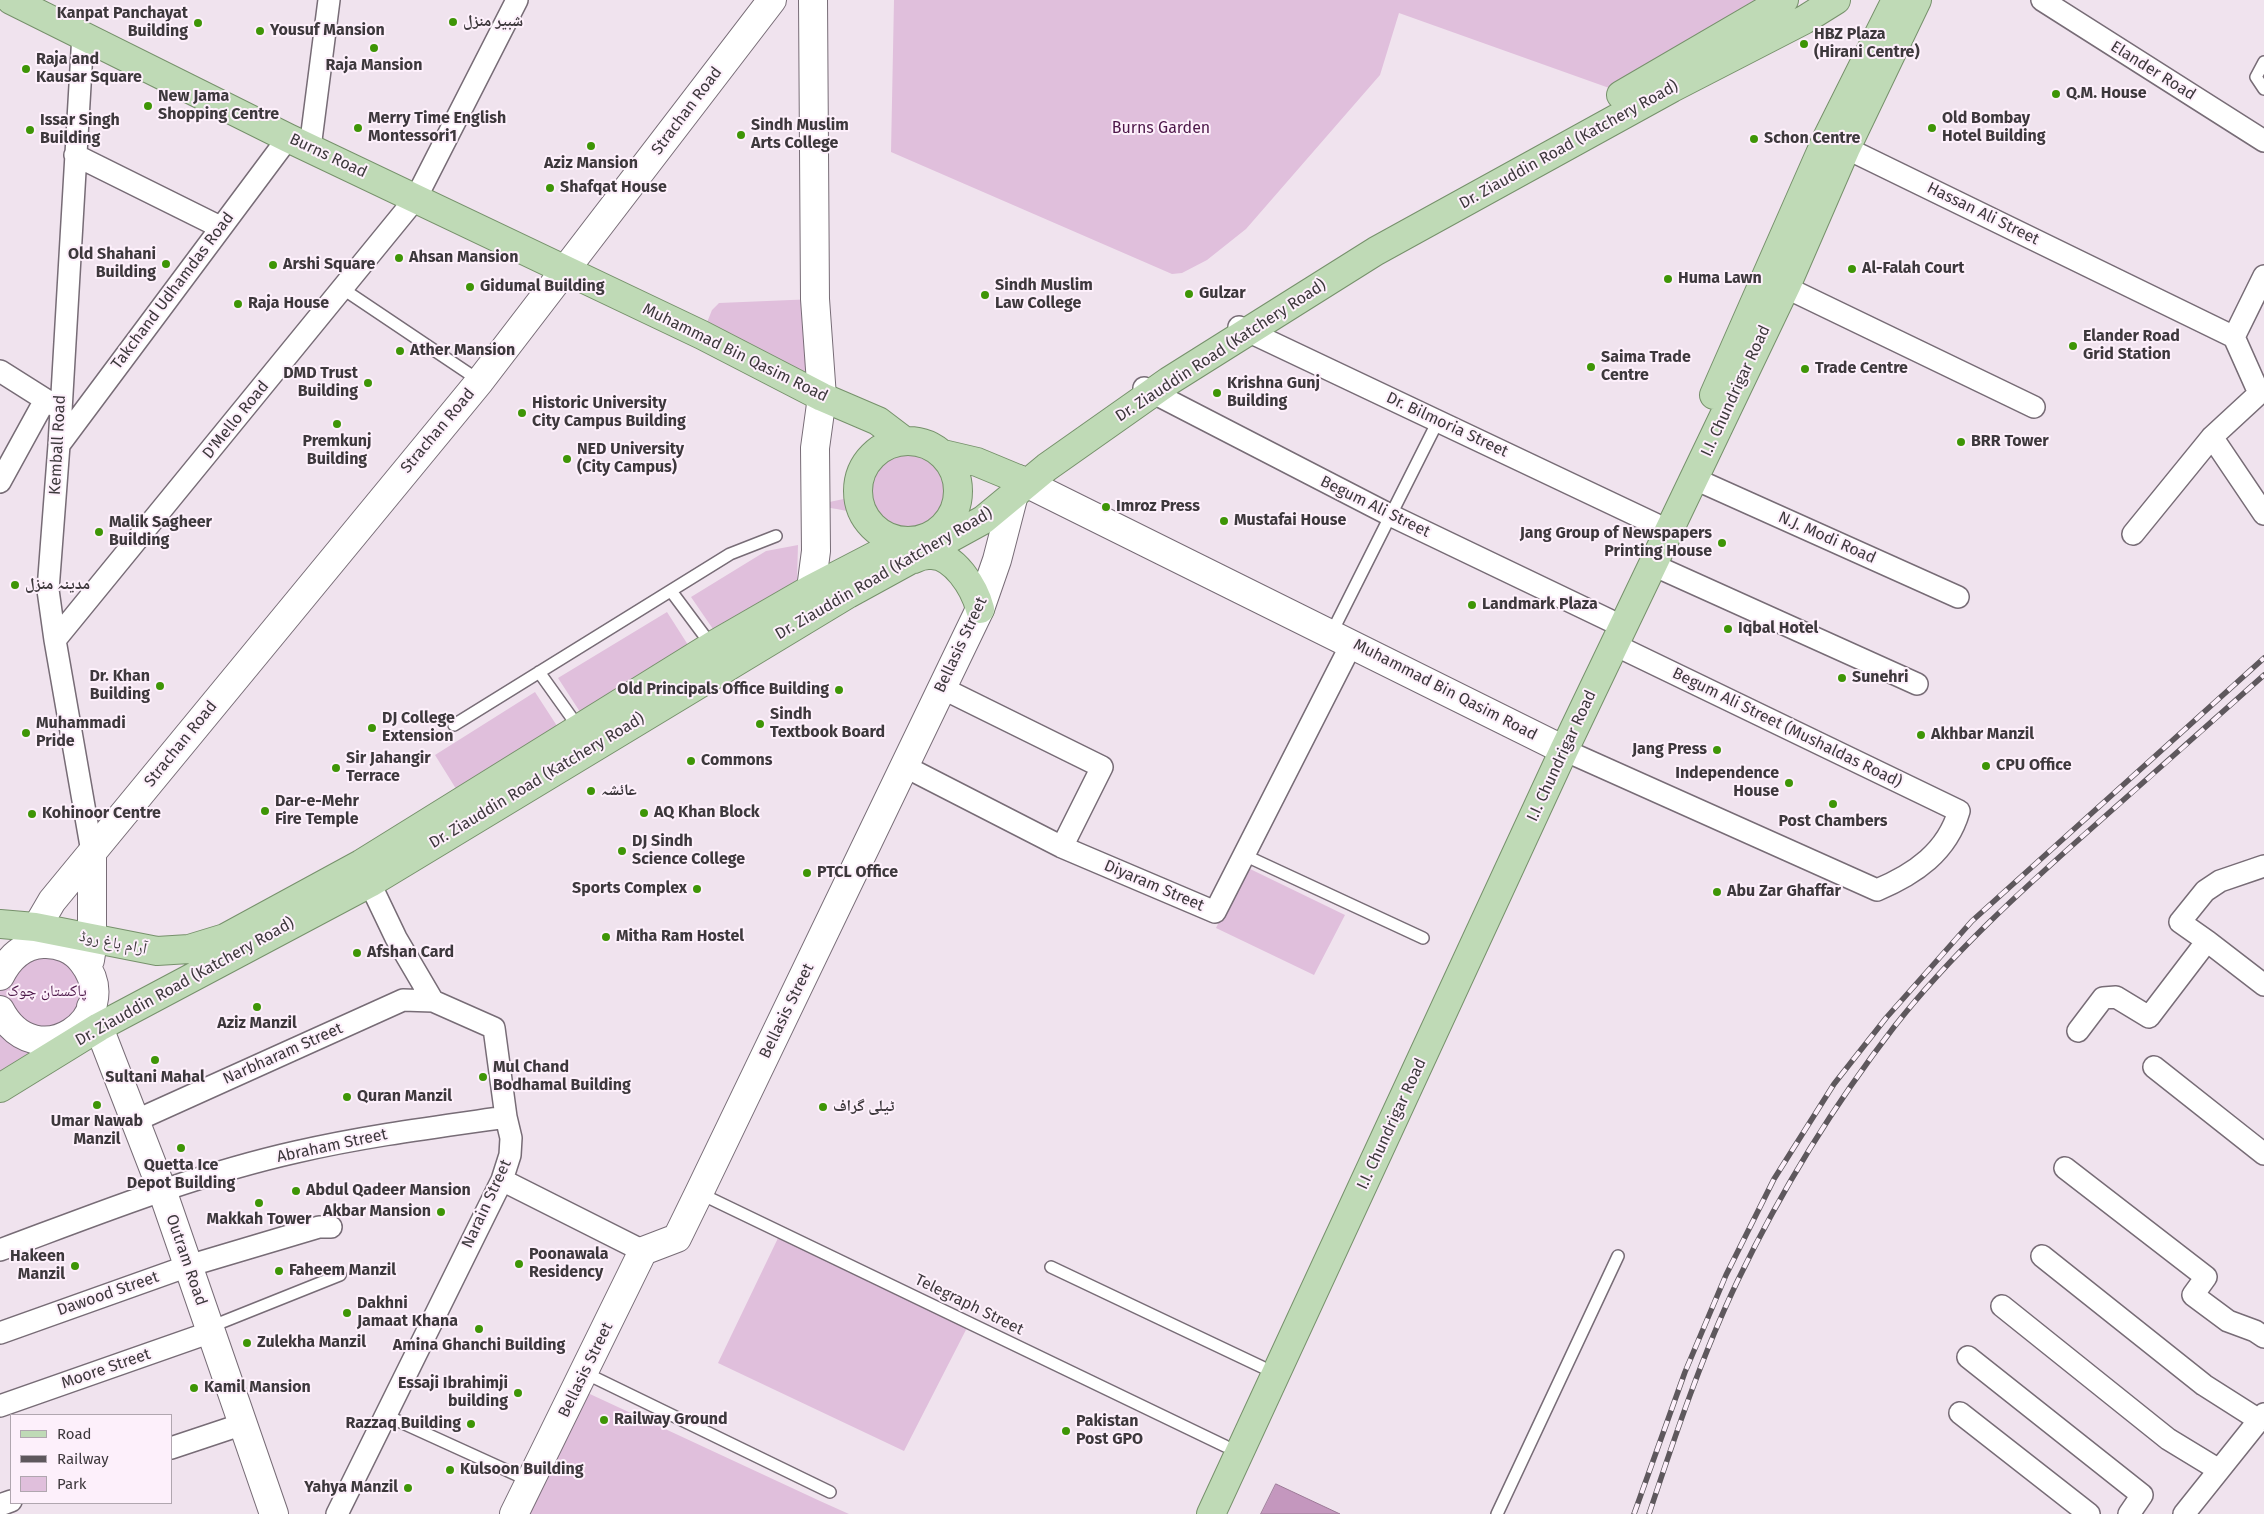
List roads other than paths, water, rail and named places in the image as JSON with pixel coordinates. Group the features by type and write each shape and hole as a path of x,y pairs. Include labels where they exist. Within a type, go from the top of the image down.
{"main road":[{"name":"Burns Road","path":"11,0 83,34 299,143 565,270"},
{"name":"Dr. Ziauddin Road (Katchery Road)","path":"0,1088 95,1017 366,873 848,594 922,544 1019,486 1148,391 1244,329 1373,240 1784,0"},
{"name":"Dr. Ziauddin Road (Katchery Road)","path":"1244,329 1376,251 1672,88 1804,20 1836,0"},
{"name":"I.I. Chundrigar Road","path":"1612,633 1655,524 1680,472 1827,138 1896,0"},
{"name":"I.I. Chundrigar Road","path":"1193,1514 1556,746 1612,633 1653,565 1695,479 1785,287 1846,148 1917,0"},
{"name":"Muhammad Bin Qasim Road","path":"565,270 702,335 822,397 878,421 902,440"},
{"path":"980,609 972,587 949,562 930,555 922,544 886,536 872,526 865,516 858,487 866,463 879,451 902,440 920,442 942,454 976,462 1019,486"},
{"path":"922,544 954,509 959,493 956,476 942,454"},
{"name":"Dr. Ziauddin Road (Katchery Road)","path":"225,938 366,873 579,728 712,646 811,589 890,548 922,544"},
{"name":"I.I. Chundrigar Road","path":"1211,1514 1556,746"},
{"name":"آرام باغ روڈ","path":"0,924 30,938 92,938 157,951 189,949 225,938"}],"street":[{"path":"299,143 329,0"},
{"name":"D'Mello Road","path":"55,640 416,198 517,0"},
{"name":"Strachan Road","path":"30,938 52,901 480,381 772,0"},
{"path":"811,589 816,550 815,448 822,397 815,299 813,0"},
{"name":"Elander Road","path":"2042,0 2264,141"},
{"name":"Kemball Road","path":"83,34 76,155 53,405 59,445 48,590 92,852"},
{"name":"Takchand Udhamdas Road","path":"59,445 220,227 299,143"},
{"name":"Hassan Ali Street","path":"1846,148 2234,337"},
{"path":"76,155 220,227"},
{"path":"2133,534 2212,437 2261,391 2234,337 2264,276"},
{"path":"1785,287 2034,407"},
{"name":"Dr. Bilmoria Street","path":"1244,329 1655,524"},
{"path":"0,371 53,405 0,482"},
{"name":"Begum Ali Street","path":"1148,391 1392,516 1612,633"},
{"path":"2212,437 2264,514"},
{"name":"N.J. Modi Road","path":"1695,479 1958,597"},
{"name":"Bellasis Street","path":"514,1514 643,1251 677,1238 980,609 1019,486"},
{"name":"Muhammad Bin Qasim Road","path":"1019,486 1341,639 1556,746 1877,890 1901,880 1917,870 1953,832 1960,811"},
{"path":"1653,565 1917,684"},
{"name":"Begum Ali Street (Mushaldas Road)","path":"1612,633 1960,811"},
{"name":"Diyaram Street","path":"1062,847 1215,912 1244,855 1341,639"},
{"path":"904,766 1062,847 1102,768 942,688"},
{"path":"89,969 92,938 92,852"},
{"path":"2264,866 2220,881 2205,892 2180,922 2264,984"},
{"path":"366,873 396,938 433,1001"},
{"path":"0,976 6,964 30,938 36,944 60,945 79,956 89,969 94,985 95,1017 88,1016 78,1029 64,1038 48,1041 32,1040 17,1032 6,1022 0,1010"},
{"path":"2078,1031 2103,998 2116,997 2150,1017 2207,941"},
{"name":"Narbharam Street","path":"136,1120 403,1000 433,1001"},
{"name":"Narain Street","path":"337,1514 502,1180 510,1147 511,1138 506,1117 494,1028 433,1001"},
{"name":"Outram Road","path":"95,1017 162,1190 274,1514"},
{"path":"2154,1067 2264,1154"},
{"name":"Abraham Street","path":"0,1250 162,1190 295,1152 409,1131 506,1117"},
{"path":"2065,1168 2206,1277 2193,1295 2228,1321 2255,1331 2264,1337"},
{"path":"502,1180 643,1251"},
{"name":"Dawood Street","path":"0,1332 188,1266 319,1227 331,1227"},
{"path":"2042,1256 2204,1386 2262,1416 2184,1514"},
{"path":"2002,1306 2168,1439 2219,1470"},
{"name":"Moore Street","path":"0,1406 210,1329"},
{"path":"1968,1357 2142,1496 2130,1514"},
{"path":"1960,1413 2090,1514"},
{"path":"172,1448 243,1424"}],"lane":[{"path":"2264,62 2256,77 2264,89"},
{"path":"343,289 480,381"},
{"path":"1341,639 1392,516 1438,421"},
{"path":"454,724 730,554 776,536"},
{"path":"671,591 712,646"},
{"path":"539,672 579,728"},
{"path":"1244,855 1423,938"},
{"name":"Telegraph Street","path":"699,1193 1225,1446"},
{"path":"1497,1514 1618,1256"},
{"path":"1051,1267 1262,1367"},
{"path":"210,1329 340,1275"},
{"path":"585,1372 830,1492"},
{"path":"386,1415 531,1482"}],"railway":[{"path":"1634,1514 1685,1372 1726,1275 1774,1179 1834,1084 1886,1018 1972,921 2264,658"},
{"path":"1649,1514 1701,1366 1738,1280 1790,1182 1850,1087 1916,1000 1989,922 2264,675"}],"place":[{"name":"شبیر منزل","path":"453,22"},
{"name":"Kanpat Panchayat Building","path":"198,23"},
{"name":"Yousuf Mansion","path":"260,31"},
{"name":"HBZ Plaza (Hirani Centre)","path":"1804,44"},
{"name":"Raja Mansion","path":"374,48"},
{"name":"Raja and Kausar Square","path":"26,69"},
{"name":"Q.M. House","path":"2056,94"},
{"name":"New Jama Shopping Centre","path":"148,106"},
{"name":"Merry Time English Montessori1","path":"358,128"},
{"name":"Old Bombay Hotel Building","path":"1932,128"},
{"name":"Issar Singh Building","path":"30,130"},
{"name":"Sindh Muslim Arts College","path":"741,135"},
{"name":"Schon Centre","path":"1754,139"},
{"name":"Aziz Mansion","path":"591,146"},
{"name":"Shafqat House","path":"550,188"},
{"name":"Ahsan Mansion","path":"399,258"},
{"name":"Old Shahani Building","path":"166,264"},
{"name":"Arshi Square","path":"273,265"},
{"name":"Al-Falah Court","path":"1852,269"},
{"name":"Huma Lawn","path":"1668,279"},
{"name":"Gidumal Building","path":"470,287"},
{"name":"Gulzar","path":"1189,294"},
{"name":"Sindh Muslim Law College","path":"985,295"},
{"name":"Raja House","path":"238,304"},
{"name":"Elander Road Grid Station","path":"2073,346"},
{"name":"Ather Mansion","path":"400,351"},
{"name":"Saima Trade Centre","path":"1591,367"},
{"name":"Trade Centre","path":"1805,369"},
{"name":"DMD Trust Building","path":"368,383"},
{"name":"Krishna Gunj Building","path":"1217,393"},
{"name":"Historic University City Campus Building","path":"522,413"},
{"name":"Premkunj Building","path":"337,424"},
{"name":"BRR Tower","path":"1961,442"},
{"name":"NED University (City Campus)","path":"567,459"},
{"name":"Imroz Press","path":"1106,507"},
{"name":"Mustafai House","path":"1224,521"},
{"name":"Malik Sagheer Building","path":"99,532"},
{"name":"Jang Group of Newspapers Printing House","path":"1722,543"},
{"name":"مدینہ منزل","path":"15,585"},
{"name":"Landmark Plaza","path":"1472,605"},
{"name":"Iqbal Hotel","path":"1728,629"},
{"name":"Sunehri","path":"1842,678"},
{"name":"Dr. Khan Building","path":"160,686"},
{"name":"Old Principals Office Building","path":"839,690"},
{"name":"Sindh Textbook Board","path":"760,724"},
{"name":"DJ College Extension","path":"372,728"},
{"name":"Muhammadi Pride","path":"26,733"},
{"name":"Akhbar Manzil","path":"1921,735"},
{"name":"Jang Press","path":"1717,750"},
{"name":"Commons","path":"691,761"},
{"name":"CPU Office","path":"1986,766"},
{"name":"Sir Jahangir Terrace","path":"336,768"},
{"name":"Independence House","path":"1789,783"},
{"name":"عائشہ","path":"591,791"},
{"name":"Post Chambers","path":"1833,804"},
{"name":"Dar-e-Mehr Fire Temple","path":"265,811"},
{"name":"AQ Khan Block","path":"644,813"},
{"name":"Kohinoor Centre","path":"32,814"},
{"name":"DJ Sindh Science College","path":"622,851"},
{"name":"PTCL Office","path":"807,873"},
{"name":"Sports Complex","path":"697,889"},
{"name":"Abu Zar Ghaffar","path":"1717,892"},
{"name":"Mitha Ram Hostel","path":"606,937"},
{"name":"Afshan Card","path":"357,953"},
{"name":"Aziz Manzil","path":"257,1007"},
{"name":"Sultani Mahal","path":"155,1060"},
{"name":"Mul Chand Bodhamal Building","path":"483,1077"},
{"name":"Quran Manzil","path":"347,1097"},
{"name":"Umar Nawab Manzil","path":"97,1105"},
{"name":"ٹیلی گراف","path":"823,1107"},
{"name":"Quetta Ice Depot Building","path":"181,1148"},
{"name":"Abdul Qadeer Mansion","path":"296,1191"},
{"name":"Makkah Tower","path":"259,1203"},
{"name":"Akbar Mansion","path":"441,1212"},
{"name":"Poonawala Residency","path":"519,1264"},
{"name":"Hakeen Manzil","path":"75,1266"},
{"name":"Faheem Manzil","path":"279,1271"},
{"name":"Dakhni Jamaat Khana","path":"347,1313"},
{"name":"Amina Ghanchi Building","path":"479,1329"},
{"name":"Zulekha Manzil","path":"247,1343"},
{"name":"Kamil Mansion","path":"194,1388"},
{"name":"Essaji Ibrahimji building","path":"518,1393"},
{"name":"Railway Ground","path":"604,1420"},
{"name":"Razzaq Building","path":"471,1424"},
{"name":"Pakistan Post GPO","path":"1066,1431"},
{"name":"Kulsoon Building","path":"450,1470"},
{"name":"Yahya Manzil","path":"408,1488"}],"park label":[{"name":"Burns Garden","path":"1161,129"},
{"name":"پاکستان چوک","path":"47,992"}]}
